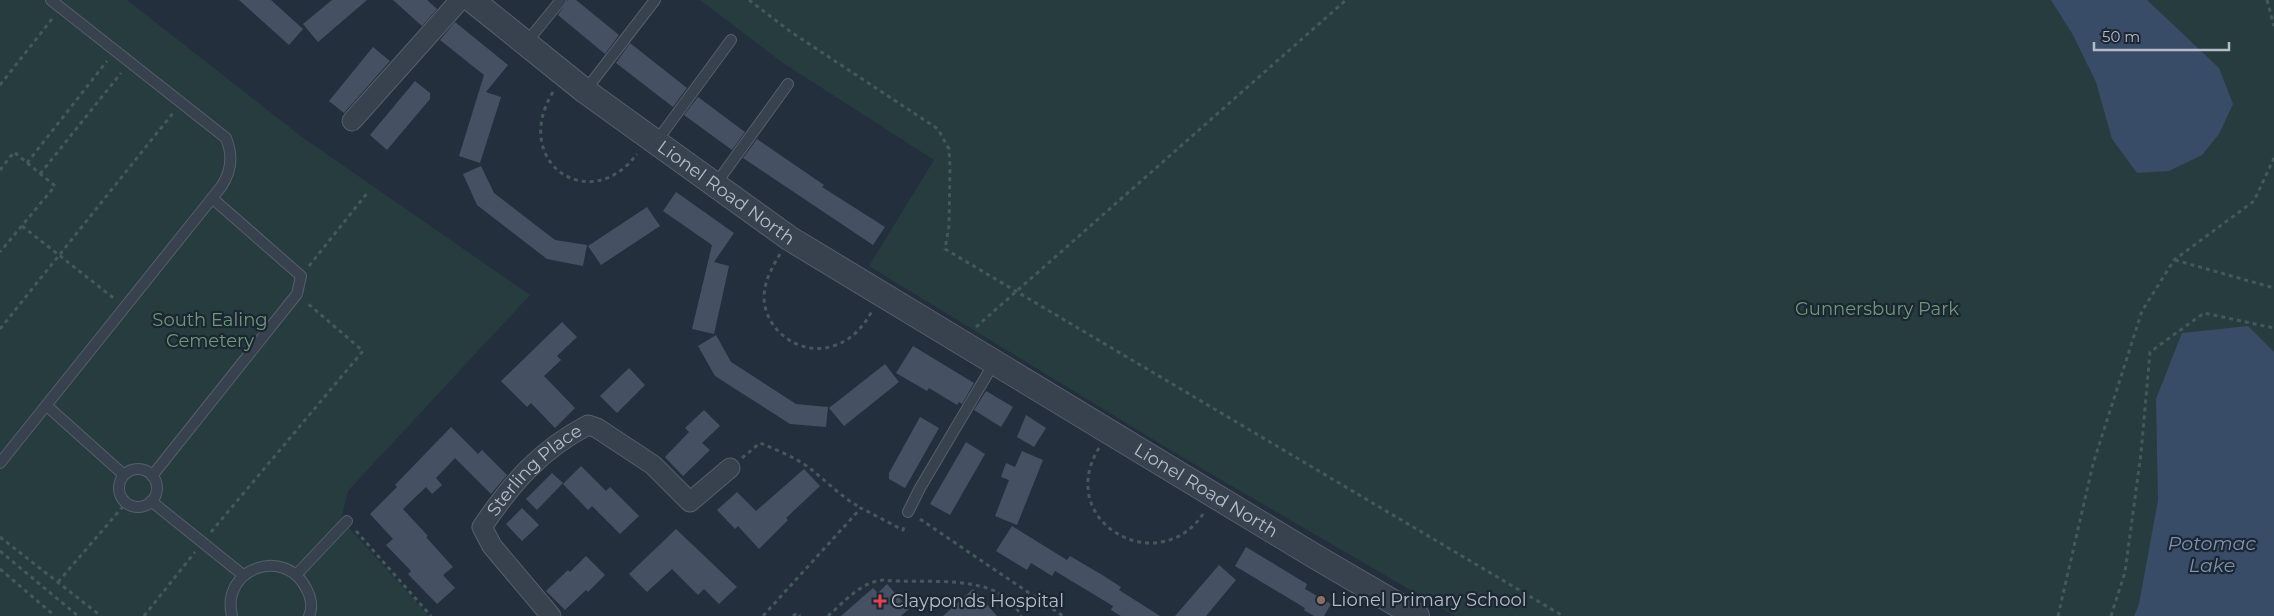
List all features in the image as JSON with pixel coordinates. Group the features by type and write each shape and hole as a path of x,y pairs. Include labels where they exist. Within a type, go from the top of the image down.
{"street":[{"path":"352,121 460,0"},
{"name":"Lionel Road North","path":"472,0 585,91 789,238 959,343 1110,431 1417,616"},
{"name":"Sterling Place","path":"551,616 492,546 482,527 502,497 546,450 588,425 598,428 653,464 690,502 730,468"}],"lane":[{"path":"0,463 212,198 226,179 232,152 226,138 51,0"},
{"path":"526,44 561,0"},
{"path":"585,91 655,0"},
{"path":"652,140 731,40"},
{"path":"715,186 788,84"},
{"path":"152,476 298,294 301,276 212,198"},
{"path":"908,512 920,488 994,364"},
{"path":"47,406 124,475"},
{"path":"142,470 152,476 156,490 152,501 135,507 126,503 120,495 119,488 124,475 142,470"},
{"path":"152,501 243,576"},
{"path":"297,574 347,521"},
{"path":"232,616 230,608 232,594 243,576 260,566 279,566 297,574 303,581 310,596 309,616"}],"path":[{"path":"750,0 799,37 938,129 949,149 950,166 949,226 945,249 1563,616"},
{"path":"959,343 1016,290 1346,0"},
{"path":"2267,0 2274,26"},
{"path":"0,85 61,8"},
{"path":"27,163 115,51"},
{"path":"40,174 130,62"},
{"path":"564,74 542,114 540,130 546,156 552,166 564,175 576,180 606,179 629,164 652,140"},
{"path":"0,329 182,102"},
{"path":"0,170 14,152 55,186 0,252"},
{"path":"2058,616 2093,464 2142,311 2174,260 2254,201 2274,158"},
{"path":"301,276 368,192"},
{"path":"22,226 125,308"},
{"path":"789,238 770,272 764,298 772,325 781,335 792,342 820,349 833,347 847,340 858,332 881,295"},
{"path":"2174,260 2274,288"},
{"path":"144,616 202,543 363,352 298,294"},
{"path":"2111,616 2125,572 2141,453 2150,352 2204,313 2274,328"},
{"path":"1110,431 1087,472 1087,485 1089,500 1096,515 1119,537 1134,542 1151,544 1178,537 1202,516 1215,496"},
{"path":"730,468 760,443 811,469 846,500 903,530 908,512 1063,616"},
{"path":"58,582 126,503"},
{"path":"763,616 861,508"},
{"path":"347,521 430,616"},
{"path":"0,537 100,616"},
{"path":"0,551 78,616"},
{"path":"0,569 55,616"},
{"path":"828,616 854,593 872,581 883,580 978,585 994,591 1008,600 1020,616"},
{"path":"424,616 427,612"},
{"path":"793,616 797,613 800,616"}],"green space":[{"name":"South Ealing Cemetery","path":"0,0 127,0 302,137 530,295 348,491 341,519 429,616 0,616"},
{"name":"Gunnersbury Park","path":"700,0 2274,0 2274,616 1455,616 1182,457 869,266 934,160 783,63"}],"water":[{"path":"2051,0 2147,0 2219,68 2233,104 2219,134 2202,155 2169,171 2137,173 2112,139 2096,82 2073,35"},
{"name":"Potomac Lake","path":"2248,326 2274,352 2274,616 2134,616 2139,604 2158,500 2156,399 2182,333"}],"building":[{"path":"239,0 271,0 303,29 289,45"},
{"path":"332,0 367,0 318,42 303,24"},
{"path":"393,0 427,0 437,9 422,26"},
{"path":"568,0 576,0 619,35 605,54 558,15"},
{"path":"455,22 508,65 486,92 501,97 480,163 459,156 484,75 440,40"},
{"path":"630,43 687,88 673,107 616,63"},
{"path":"373,47 390,61 344,113 329,101"},
{"path":"415,81 430,93 430,99 387,150 370,135"},
{"path":"698,97 745,132 732,150 684,115"},
{"path":"757,139 824,185 822,187 885,227 873,245 743,158"},
{"path":"481,166 494,193 555,240 587,245 583,266 547,259 477,205 463,174"},
{"path":"676,192 734,233 714,262 729,266 714,334 692,329 712,245 663,211"},
{"path":"647,207 660,226 601,265 588,246"},
{"path":"562,322 577,337 557,356 561,360 544,376 575,408 555,428 531,403 527,407 501,381"},
{"path":"716,335 731,362 796,404 828,407 826,427 790,424 715,376 698,346"},
{"path":"913,346 974,383 962,404 959,402 957,405 929,388 927,391 896,373"},
{"path":"885,364 899,382 844,426 829,408"},
{"path":"629,368 645,385 617,413 600,396"},
{"path":"986,391 1013,407 1001,427 974,410"},
{"path":"704,410 720,426 702,443 710,450 683,476 665,457 689,432 685,428"},
{"path":"1026,415 1046,428 1034,447 1017,437"},
{"path":"920,417 939,428 905,488 889,479 889,473"},
{"path":"451,427 478,454 482,450 507,475 491,494 455,458 436,478 442,485 432,494 426,487 403,509 453,567 443,575 455,588 437,604 408,574 411,571 386,545 393,539 370,514"},
{"path":"966,442 985,454 950,515 930,504"},
{"path":"1022,451 1043,460 1017,525 995,516 1009,480 1001,477 1006,463 1015,467"},
{"path":"581,466 606,491 610,487 639,516 620,534 592,506 588,510 563,484"},
{"path":"804,469 820,486 786,518 788,520 759,549 738,526 735,529 717,510 737,492 756,511"},
{"path":"552,473 563,483 537,510 526,499"},
{"path":"522,508 539,525 522,541 506,524"},
{"path":"1012,526 1067,560 1070,556 1104,576 1121,587 1119,590 1160,616 1121,616 1111,610 1113,606 1055,571 1052,576 1031,563 1027,570 996,551"},
{"path":"676,529 737,587 719,604 704,589 698,595 672,569 647,592 629,574"},
{"path":"1246,547 1307,584 1305,589 1331,604 1324,616 1314,616 1304,610 1305,608 1235,566"},
{"path":"586,556 605,575 588,592 586,590 565,610 546,591 568,570 570,572"},
{"path":"1219,565 1236,580 1206,616 1175,616"},
{"name":"Clayponds Hospital","path":"887,584 909,609 901,616 841,616 873,588 878,593"},
{"name":"Clayponds Hospital","path":"973,589 997,616 943,616"}],"place":[{"name":"Lionel Primary School","path":"1321,600"},
{"name":"Clayponds Hospital","path":"880,601"}]}
